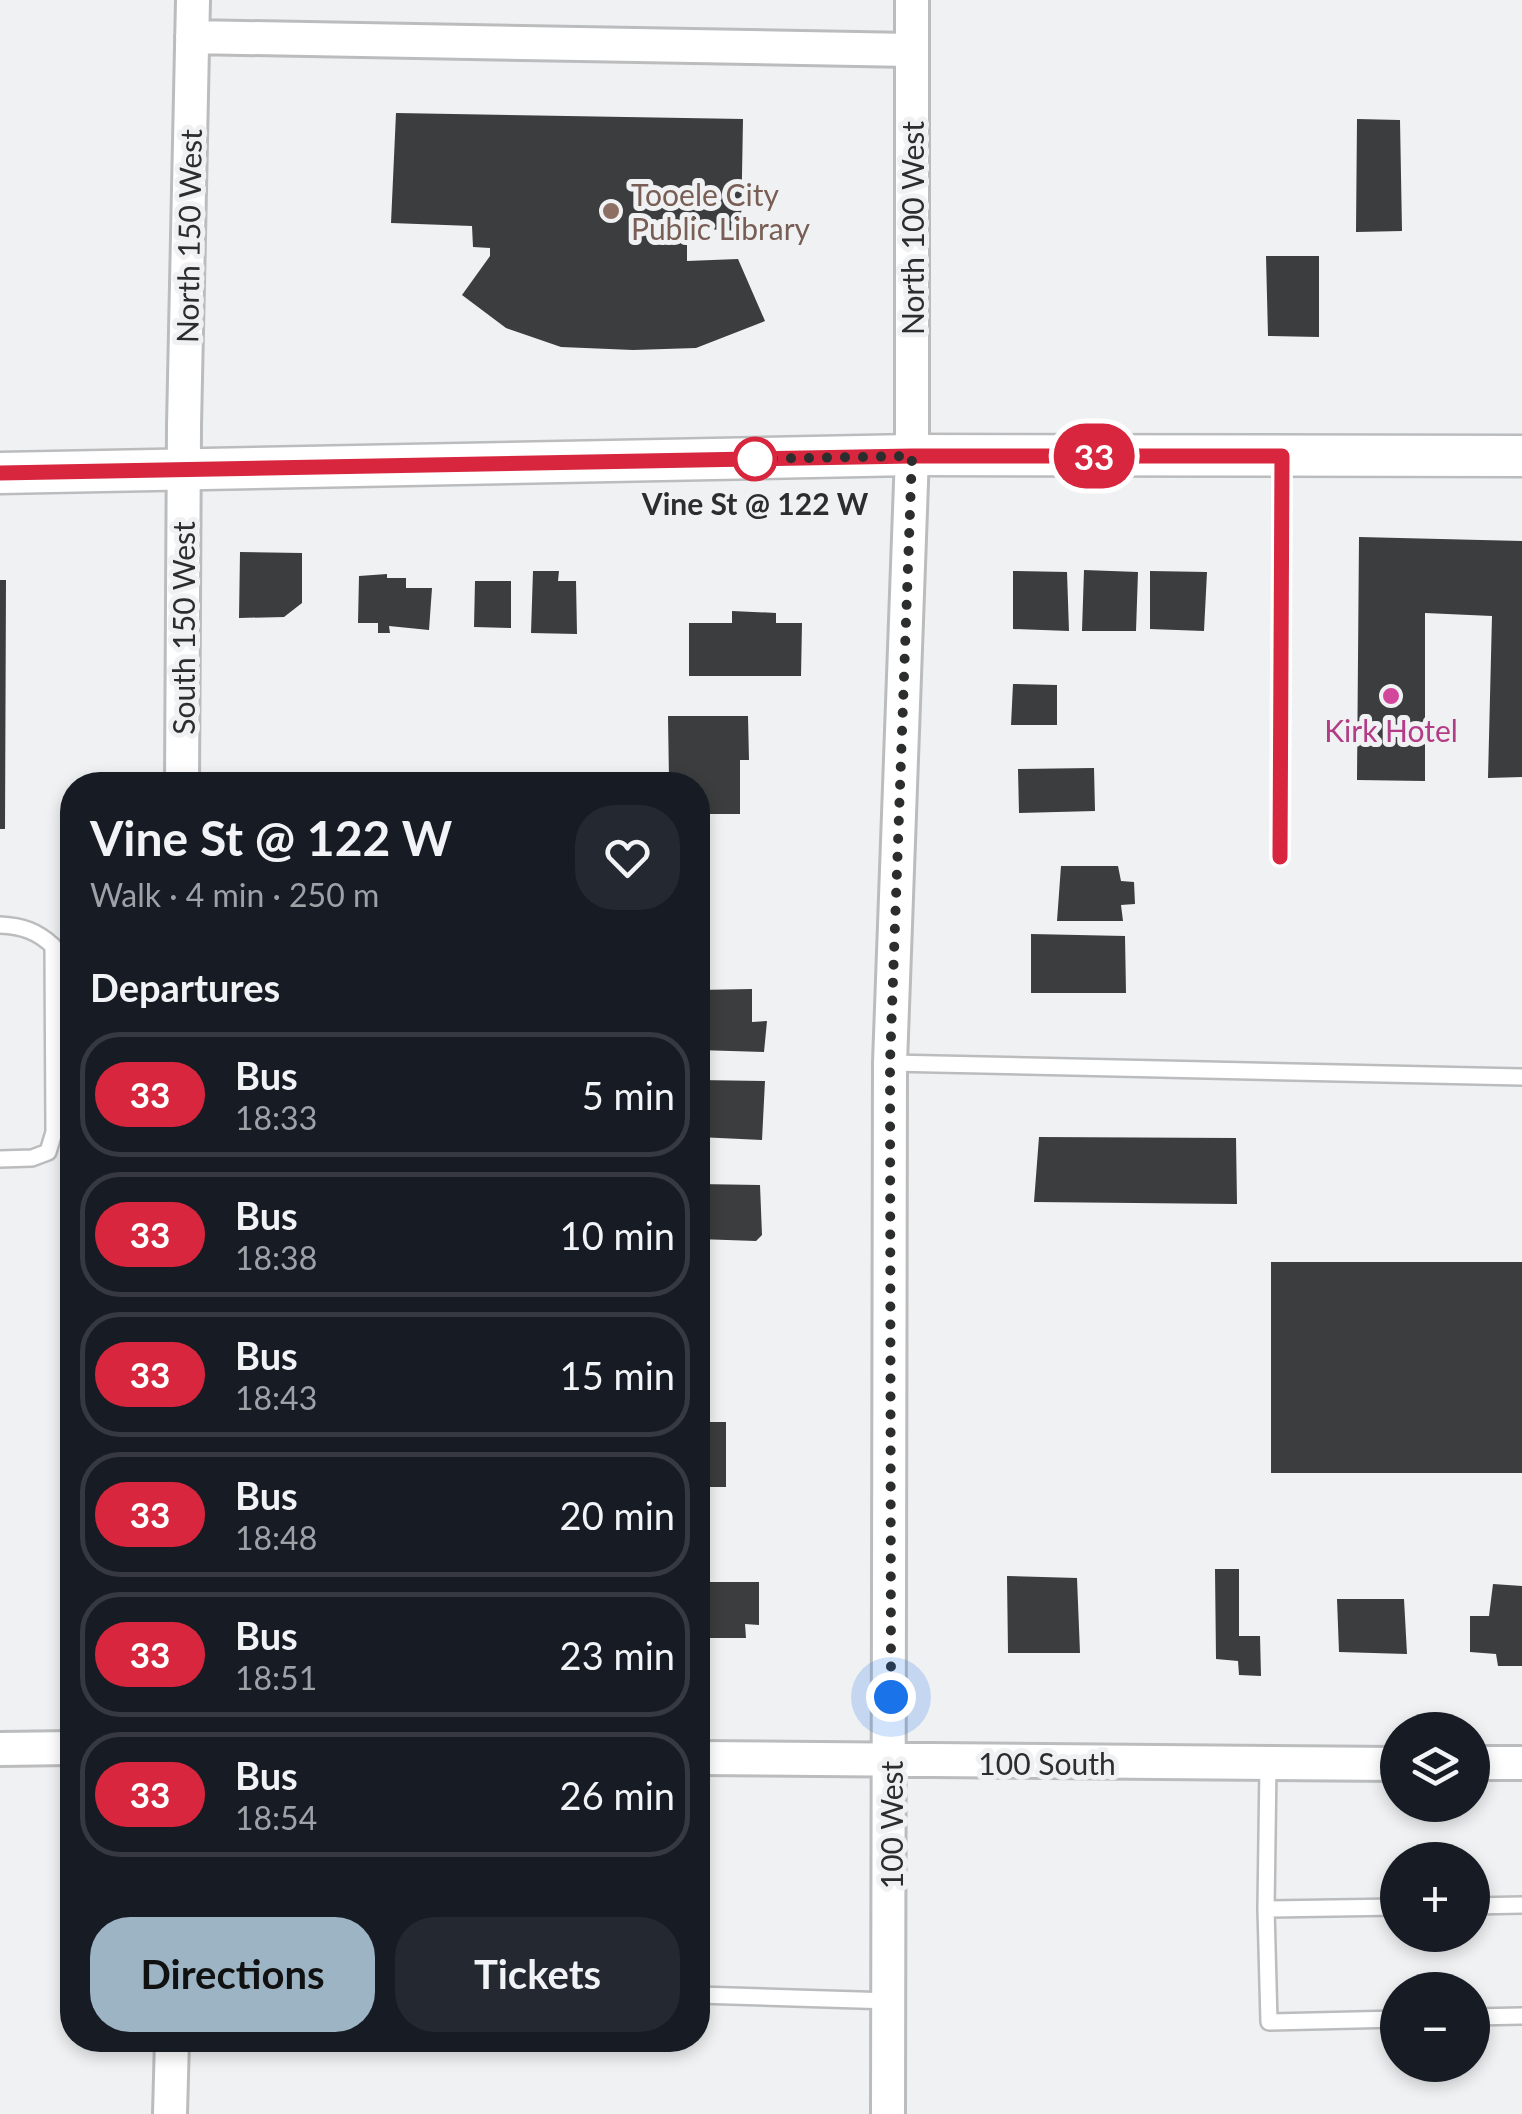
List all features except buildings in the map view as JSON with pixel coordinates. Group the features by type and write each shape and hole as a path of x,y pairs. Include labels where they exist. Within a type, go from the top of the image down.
{"street":[{"name":"North 150 West","path":"184,472 193,0"},
{"name":"North 100 West","path":"912,0 912,456"},
{"path":"192,37 911,50"},
{"path":"0,473 912,456 1522,456"},
{"name":"100 West","path":"888,2114 890,1063 912,456"},
{"name":"South 150 West","path":"182,772 184,472"},
{"path":"0,1750 60,1748"},
{"name":"100 South","path":"710,1758 1380,1764"},
{"path":"1490,1763 1522,1762"},
{"path":"170,2114 172,2052"}],"lane":[{"path":"1280,857 1282,456"},
{"path":"0,926 17,926 39,933 53,946 54,1132 48,1152 32,1158 0,1158"},
{"path":"890,1063 1522,1077"},
{"path":"1268,1764 1266,1908 1270,2022 1380,2019"},
{"path":"1490,1906 1522,1906"},
{"path":"1266,1908 1380,1907"},
{"path":"710,1995 890,2000"},
{"path":"1490,2017 1522,2016"}],"bus line":[{"name":"33","path":"0,473 912,456 1282,456 1280,857"}],"place":[{"name":"Tooele City Public Library","path":"611,211"},
{"name":"Vine St @ 122 W","path":"755,459"},
{"name":"Kirk Hotel","path":"1391,696"}],"route":[{"path":"755,459 912,456 890,1063 891,1697"}]}
